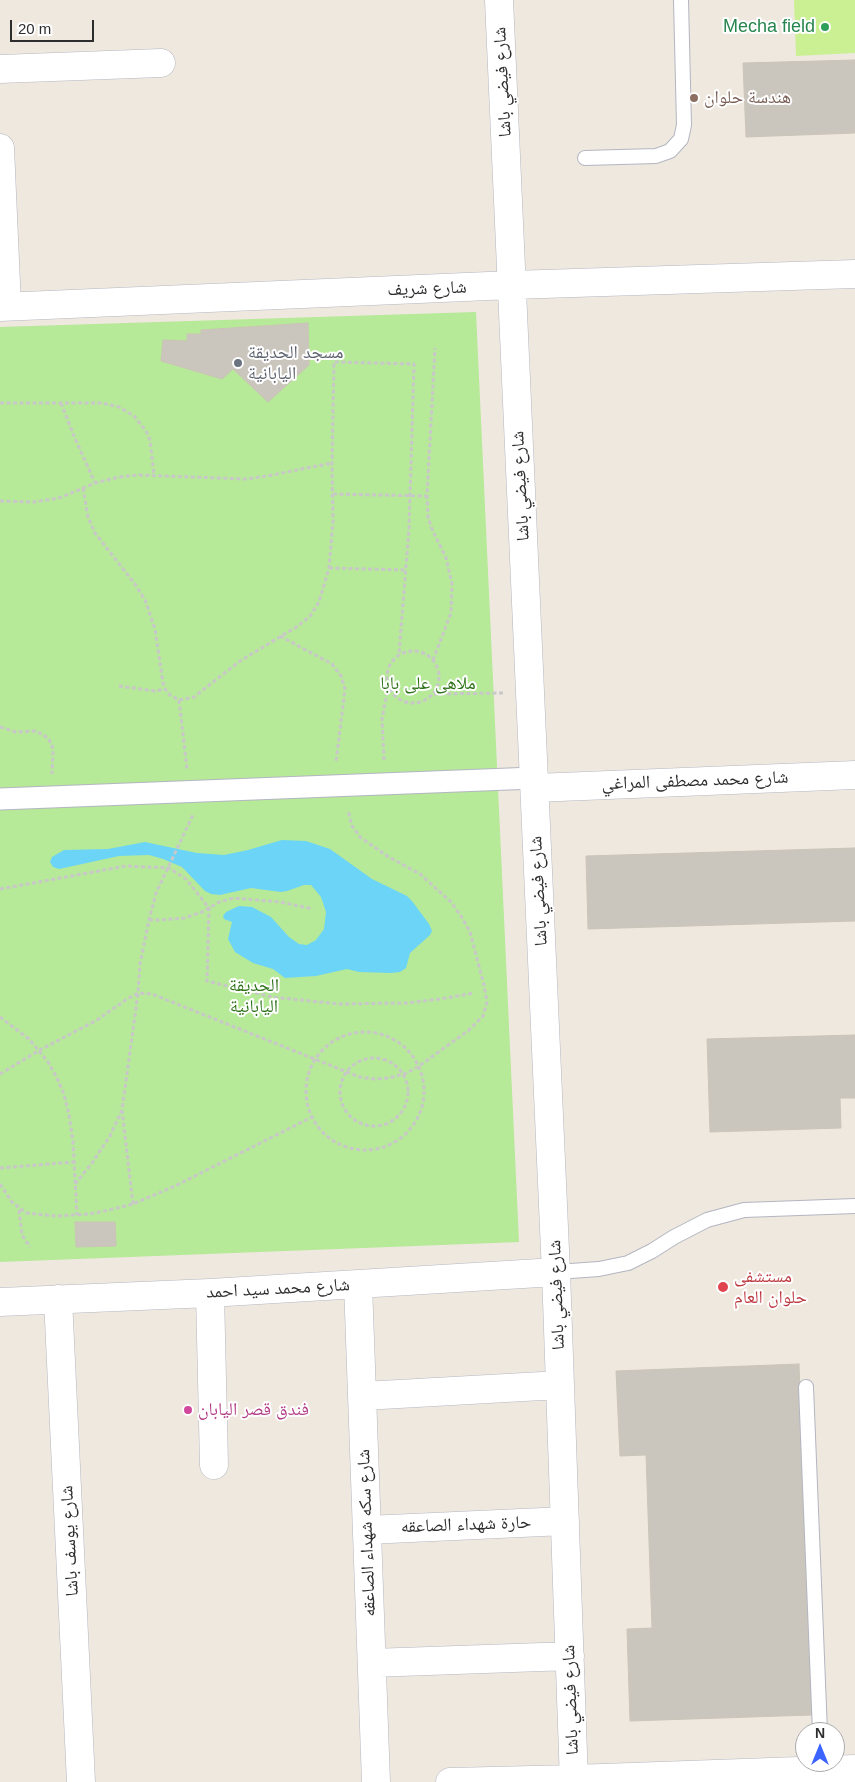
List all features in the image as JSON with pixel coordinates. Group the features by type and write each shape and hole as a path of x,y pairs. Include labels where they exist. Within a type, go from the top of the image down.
{"street":[{"name":"شارع فيضي باشا","path":"499,0 556,1272 574,1781"},
{"path":"0,69 161,63"},
{"path":"0,148 4,306"},
{"name":"شارع شريف","path":"4,306 512,285 855,274"},
{"name":"شارع محمد مصطفى المراغي","path":"535,783 855,775"},
{"path":"0,799 384,784 535,783"},
{"name":"شارع محمد سيد احمد","path":"0,1302 556,1272"},
{"name":"شارع سكه شهداء الصاعقه","path":"358,1284 376,1782"},
{"path":"210,1292 214,1465"},
{"name":"شارع يوسف باشا","path":"58,1300 82,1782"},
{"path":"363,1396 560,1385"},
{"name":"حارة شهداء الصاعقه","path":"367,1530 565,1521"},
{"path":"372,1663 570,1656"},
{"path":"450,1782 768,1777 795,1771"}],"lane":[{"path":"585,158 656,156 670,151 681,139 684,125 681,0"},
{"path":"556,1272 600,1269 628,1263 707,1220 744,1210 855,1206"},
{"path":"806,1387 820,1722"}],"path":[{"path":"433,660 451,613 452,584 446,558 431,527 428,516 427,496 436,348"},
{"path":"82,488 88,517 95,533 135,584 145,600 155,629 165,690 179,700 187,700 194,697 240,661 298,626 310,616 319,602 328,568 333,522 334,362 414,364 410,496 399,654"},
{"path":"0,403 110,404 119,407 134,416 146,431 150,440 154,475"},
{"path":"61,403 95,483"},
{"path":"0,500 34,502 59,498 95,483 119,477 154,475 246,479 332,463"},
{"path":"332,494 427,496"},
{"path":"328,568 406,570"},
{"path":"0,1074 38,1051 97,1020 132,995 138,993 152,994 360,1077 374,1079 389,1078 419,1066 469,1030 483,1016 487,1002 480,970 470,932 461,916 451,902 420,874 379,851 360,837 352,826 338,786 344,682 332,664 280,636"},
{"path":"417,651 426,654 433,660 438,668 440,677 434,694 427,700 409,703 400,700 393,694 388,687 386,678 392,660 399,654 417,651"},
{"path":"119,686 155,691 165,690"},
{"path":"384,784 382,719 388,687"},
{"path":"434,694 494,693"},
{"path":"179,700 190,791"},
{"path":"0,727 16,732 35,731 42,734 48,738 53,752"},
{"path":"133,1204 122,1110 138,993 140,964 156,893 191,820"},
{"path":"0,889 126,866 169,868 186,879 209,908 207,981 272,997 339,1004 407,1003 474,993"},
{"path":"149,920 184,918 226,900 242,898 280,902 313,909"},
{"path":"0,1017 29,1039 56,1076 64,1094 69,1115 74,1162 76,1215"},
{"path":"362,1031 380,1033 396,1040 410,1051 419,1066 425,1084 424,1102 418,1119 406,1134 391,1144 374,1149 355,1149 338,1143 323,1132 312,1117 307,1102 306,1086 309,1070 330,1043 345,1035 362,1031"},
{"path":"375,1059 391,1063 402,1074 408,1092 403,1109 390,1122 372,1126 355,1120 343,1106 340,1089 347,1072 360,1062 375,1059"},
{"path":"75,1184 92,1164 110,1136 122,1110"},
{"path":"0,1184 12,1202 26,1213 35,1215 76,1215 100,1212 133,1204 175,1186 312,1117"},
{"path":"0,1168 74,1162"},
{"path":"19,1209 22,1235 30,1247"}],"green space":[{"name":"Mecha field","path":"794,0 855,0 855,53 796,56"},
{"name":"الحديقة اليابانية","path":"476,312 519,1242 0,1262 0,327"}],"water":[{"path":"282,840 306,841 330,849 372,879 407,896 412,901 432,931 410,953 406,968 400,972 391,973 359,972 347,969 316,976 285,978 273,969 253,963 235,952 228,939 232,922 224,919 223,916 226,912 239,906 252,907 271,917 289,937 299,944 307,945 316,940 324,929 326,912 321,897 311,885 304,885 281,892 251,888 220,895 205,891 182,867 149,855 119,856 59,869 53,867 50,862 52,857 64,850 108,849 145,842 197,853 224,855"}],"building":[{"path":"855,60 855,133 746,137 743,63"},
{"name":"مسجد الحديقة اليابانية","path":"308,323 309,365 268,402 233,369 222,379 161,361 163,340 187,341 187,334 201,334 201,330"},
{"path":"855,848 855,921 588,929 586,856"},
{"path":"855,1035 855,1098 840,1098 841,1128 710,1132 707,1039"},
{"path":"75,1222 115,1222 116,1246 76,1247"},
{"path":"799,1364 812,1715 630,1721 627,1629 652,1628 646,1455 620,1456 616,1371"}],"place":[{"name":"Mecha field","path":"825,27"},
{"name":"هندسة حلوان","path":"694,98"},
{"name":"مسجد الحديقة اليابانية","path":"238,363"},
{"name":"مستشفى حلوان العام","path":"723,1287"},
{"name":"فندق قصر اليابان","path":"188,1410"}],"park label":[{"name":"ملاهى على بابا","path":"428,684"}]}
